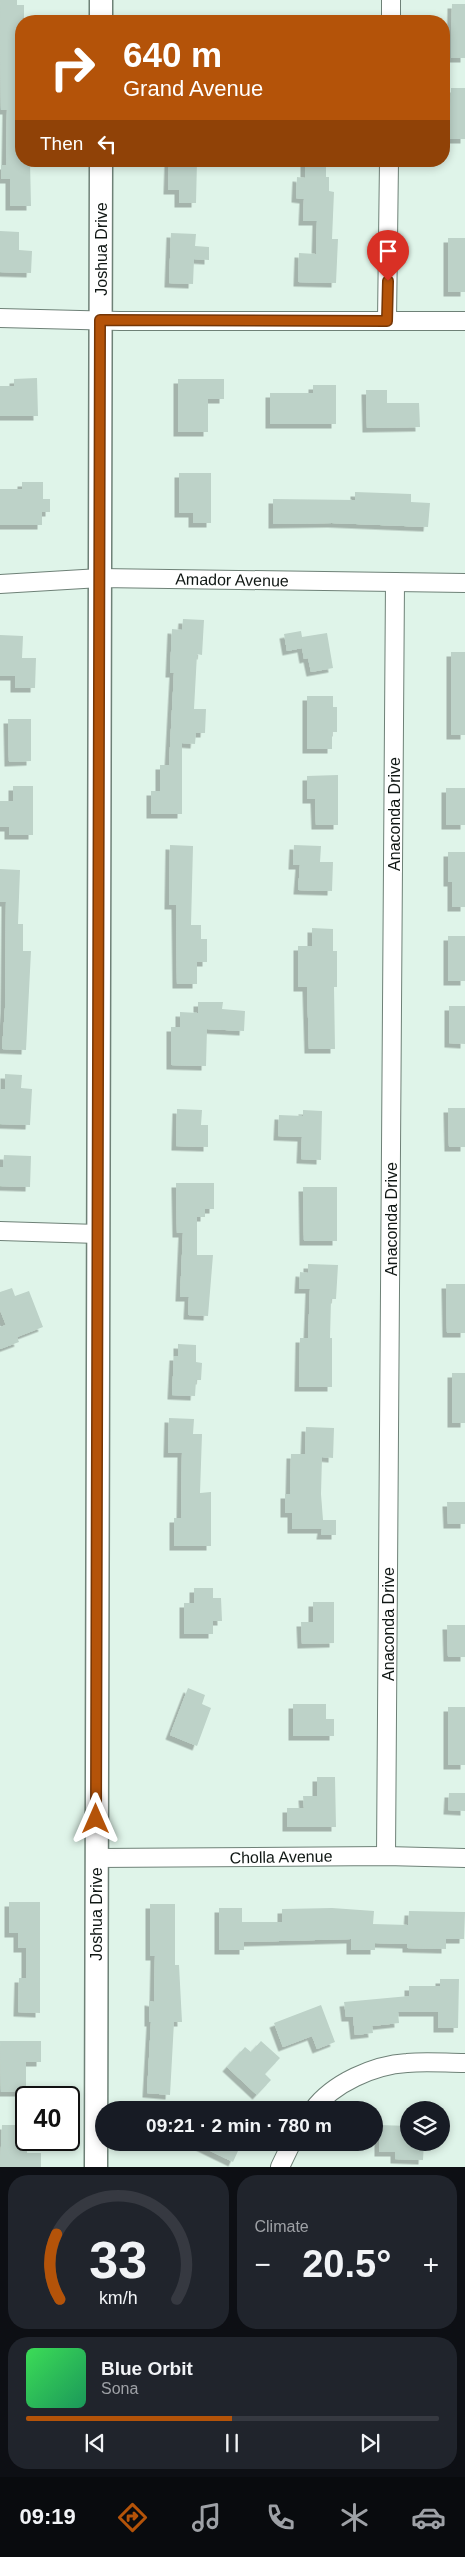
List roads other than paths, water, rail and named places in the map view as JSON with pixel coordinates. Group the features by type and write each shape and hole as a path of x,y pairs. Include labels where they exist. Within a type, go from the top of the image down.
{"street":[{"path":"101,0 101,15"},
{"path":"390,15 391,0"},
{"name":"Joshua Drive","path":"96,2167 101,167"},
{"path":"387,321 389,167"},
{"path":"0,318 100,320 465,320"},
{"name":"Amador Avenue","path":"0,584 100,578 465,583"},
{"name":"Anaconda Drive","path":"386,1856 395,582"},
{"path":"0,1231 98,1234"},
{"name":"Cholla Avenue","path":"96,1858 386,1856 465,1858"},
{"path":"320,2101 356,2076 406,2062 465,2063"},
{"path":"280,2167 288,2151"}]}
